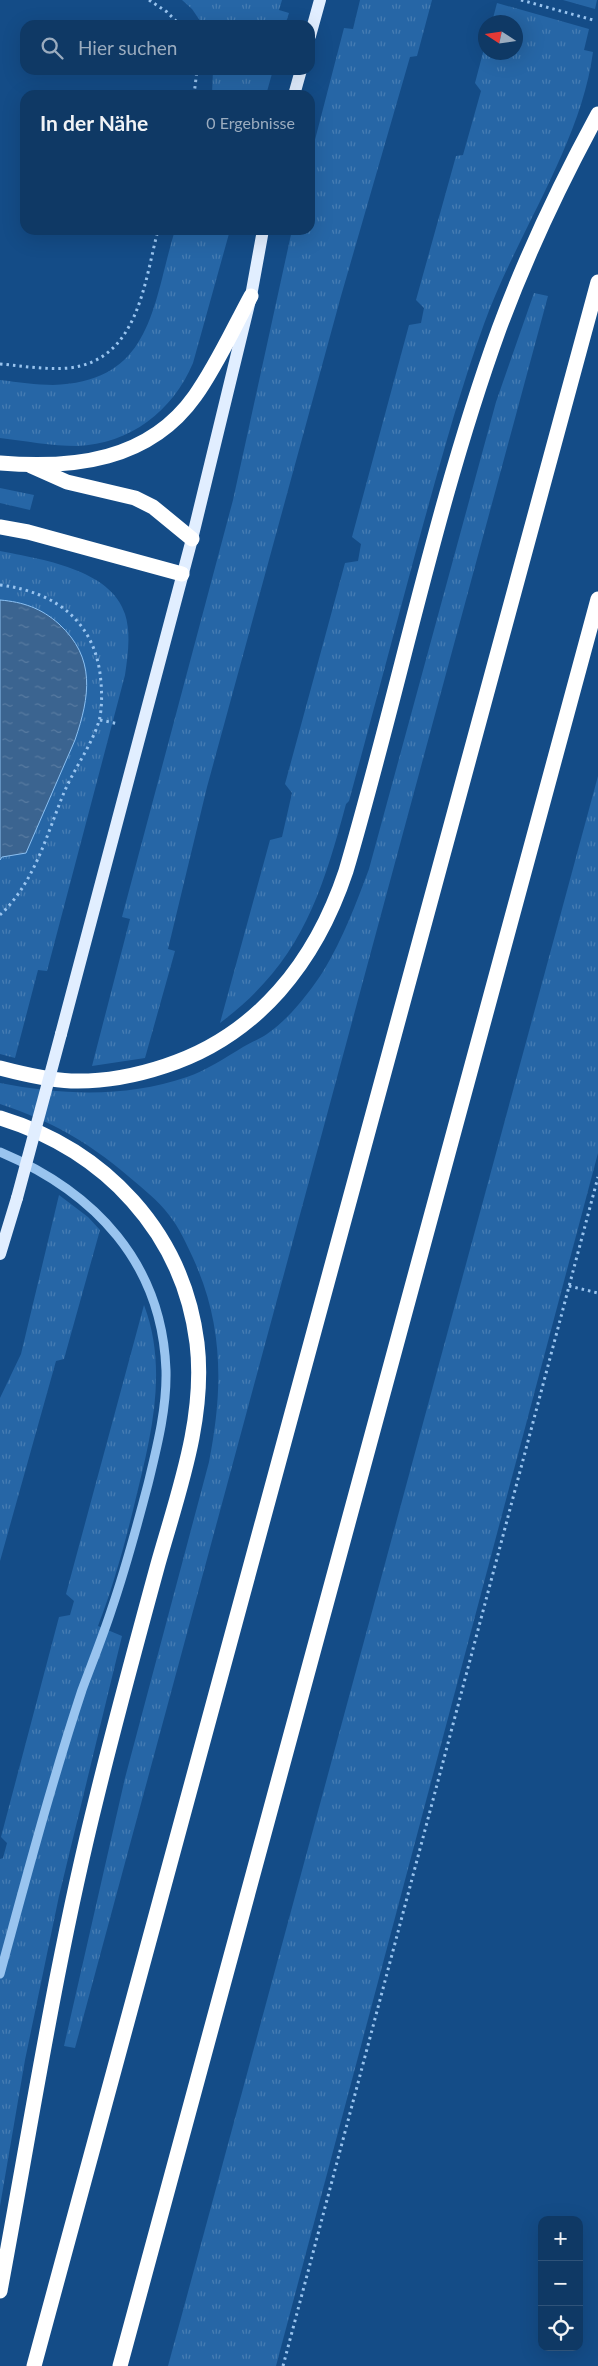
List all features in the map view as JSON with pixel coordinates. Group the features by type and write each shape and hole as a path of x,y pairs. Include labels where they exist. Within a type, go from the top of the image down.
{"highway":[{"path":"0,1068 58,1080 88,1081 132,1076 188,1058 222,1040 255,1016 283,988 305,960 331,911 346,871 455,467 491,353 512,297 598,114"},
{"path":"34,2366 598,282"},
{"path":"0,463 30,466 105,458 128,450 164,428 195,395 251,296"},
{"path":"30,466 67,482 135,498 153,508 192,539"},
{"path":"0,527 28,532 182,574"},
{"path":"120,2366 598,599"},
{"path":"0,1118 25,1126 77,1153 121,1187 141,1210 161,1239 179,1276 192,1314 199,1364 197,1406 186,1462 97,1795 62,1948 32,2105 0,2291"}],"main road":[{"path":"314,20 320,0"},
{"path":"295,90 300,75"},
{"path":"0,1254 17,1198 192,539 251,296 262,235"}],"lane":[{"path":"0,1152 42,1172 74,1192 96,1211 121,1242 140,1273 158,1316 166,1371 160,1432 133,1541 73,1720 37,1836 0,1974"}],"path":[{"path":"149,0 175,20"},
{"path":"521,0 593,20"},
{"path":"195,90 196,75"},
{"path":"0,364 70,368 92,362 111,351 125,335 135,313 157,235"},
{"path":"0,585 30,591 53,600 65,609 84,630 92,643 102,689 100,720 64,792 32,873 12,904 0,914"},
{"path":"283,2366 598,1177"},
{"path":"569,1286 598,1294"}],"green space":[{"path":"182,0 282,0 279,10 289,13 287,20 200,20 192,9"},
{"path":"360,0 432,0 417,56 410,57 341,296 207,787 168,949 175,951 145,1058 92,1066 130,919 122,917 233,500 291,235 315,235 315,140 344,28 353,29"},
{"path":"563,0 597,0 595,9"},
{"path":"497,3 589,29 584,50 593,52 586,86 562,155 497,291 475,349 437,474 349,801 346,804 337,838 316,898 304,926 270,977 220,1023 270,840 282,837 292,793 285,784 345,563 358,561 361,544 352,537 409,325 421,323 424,308 416,300 456,156 463,155 481,91 475,83 481,60 523,60 523,15 494,15"},
{"path":"213,75 272,75 267,90 212,90"},
{"path":"174,235 229,235 193,363 174,396 161,410 132,432 96,444 68,446 0,438 0,380 53,385 86,381 111,370 129,354 143,334 153,311"},
{"path":"534,293 548,296 75,2048 64,2046 125,1778 209,1462 217,1409 218,1358 211,1308 203,1283 185,1241 169,1215 139,1185 83,1142 52,1125 0,1104 0,1083 47,1090 94,1092 141,1088 187,1077 209,1067 275,1028 306,996 324,970 343,933 369,869 496,402"},
{"path":"0,488 34,495 30,510 0,503"},
{"path":"0,551 53,563 90,576 105,586 117,599 125,614 128,636 125,675 47,971 38,970 15,1058 0,1054"},
{"path":"598,776 598,1153 276,2366 168,2366"},
{"path":"59,1195 88,1217 100,1230 64,1359 56,1361 0,1561 0,1398 21,1354"},
{"path":"144,1305 155,1355 156,1380 151,1431 126,1537 98,1626 122,1636 59,1896 25,2060 0,2206 0,1859 3,1858 7,1843 1,1837 59,1617 70,1615 74,1601 66,1594"}],"water":[{"path":"0,600 16,602 31,607 59,624 71,637 79,650 84,664 86,693 75,740 26,853 2,857 0,860"}]}
